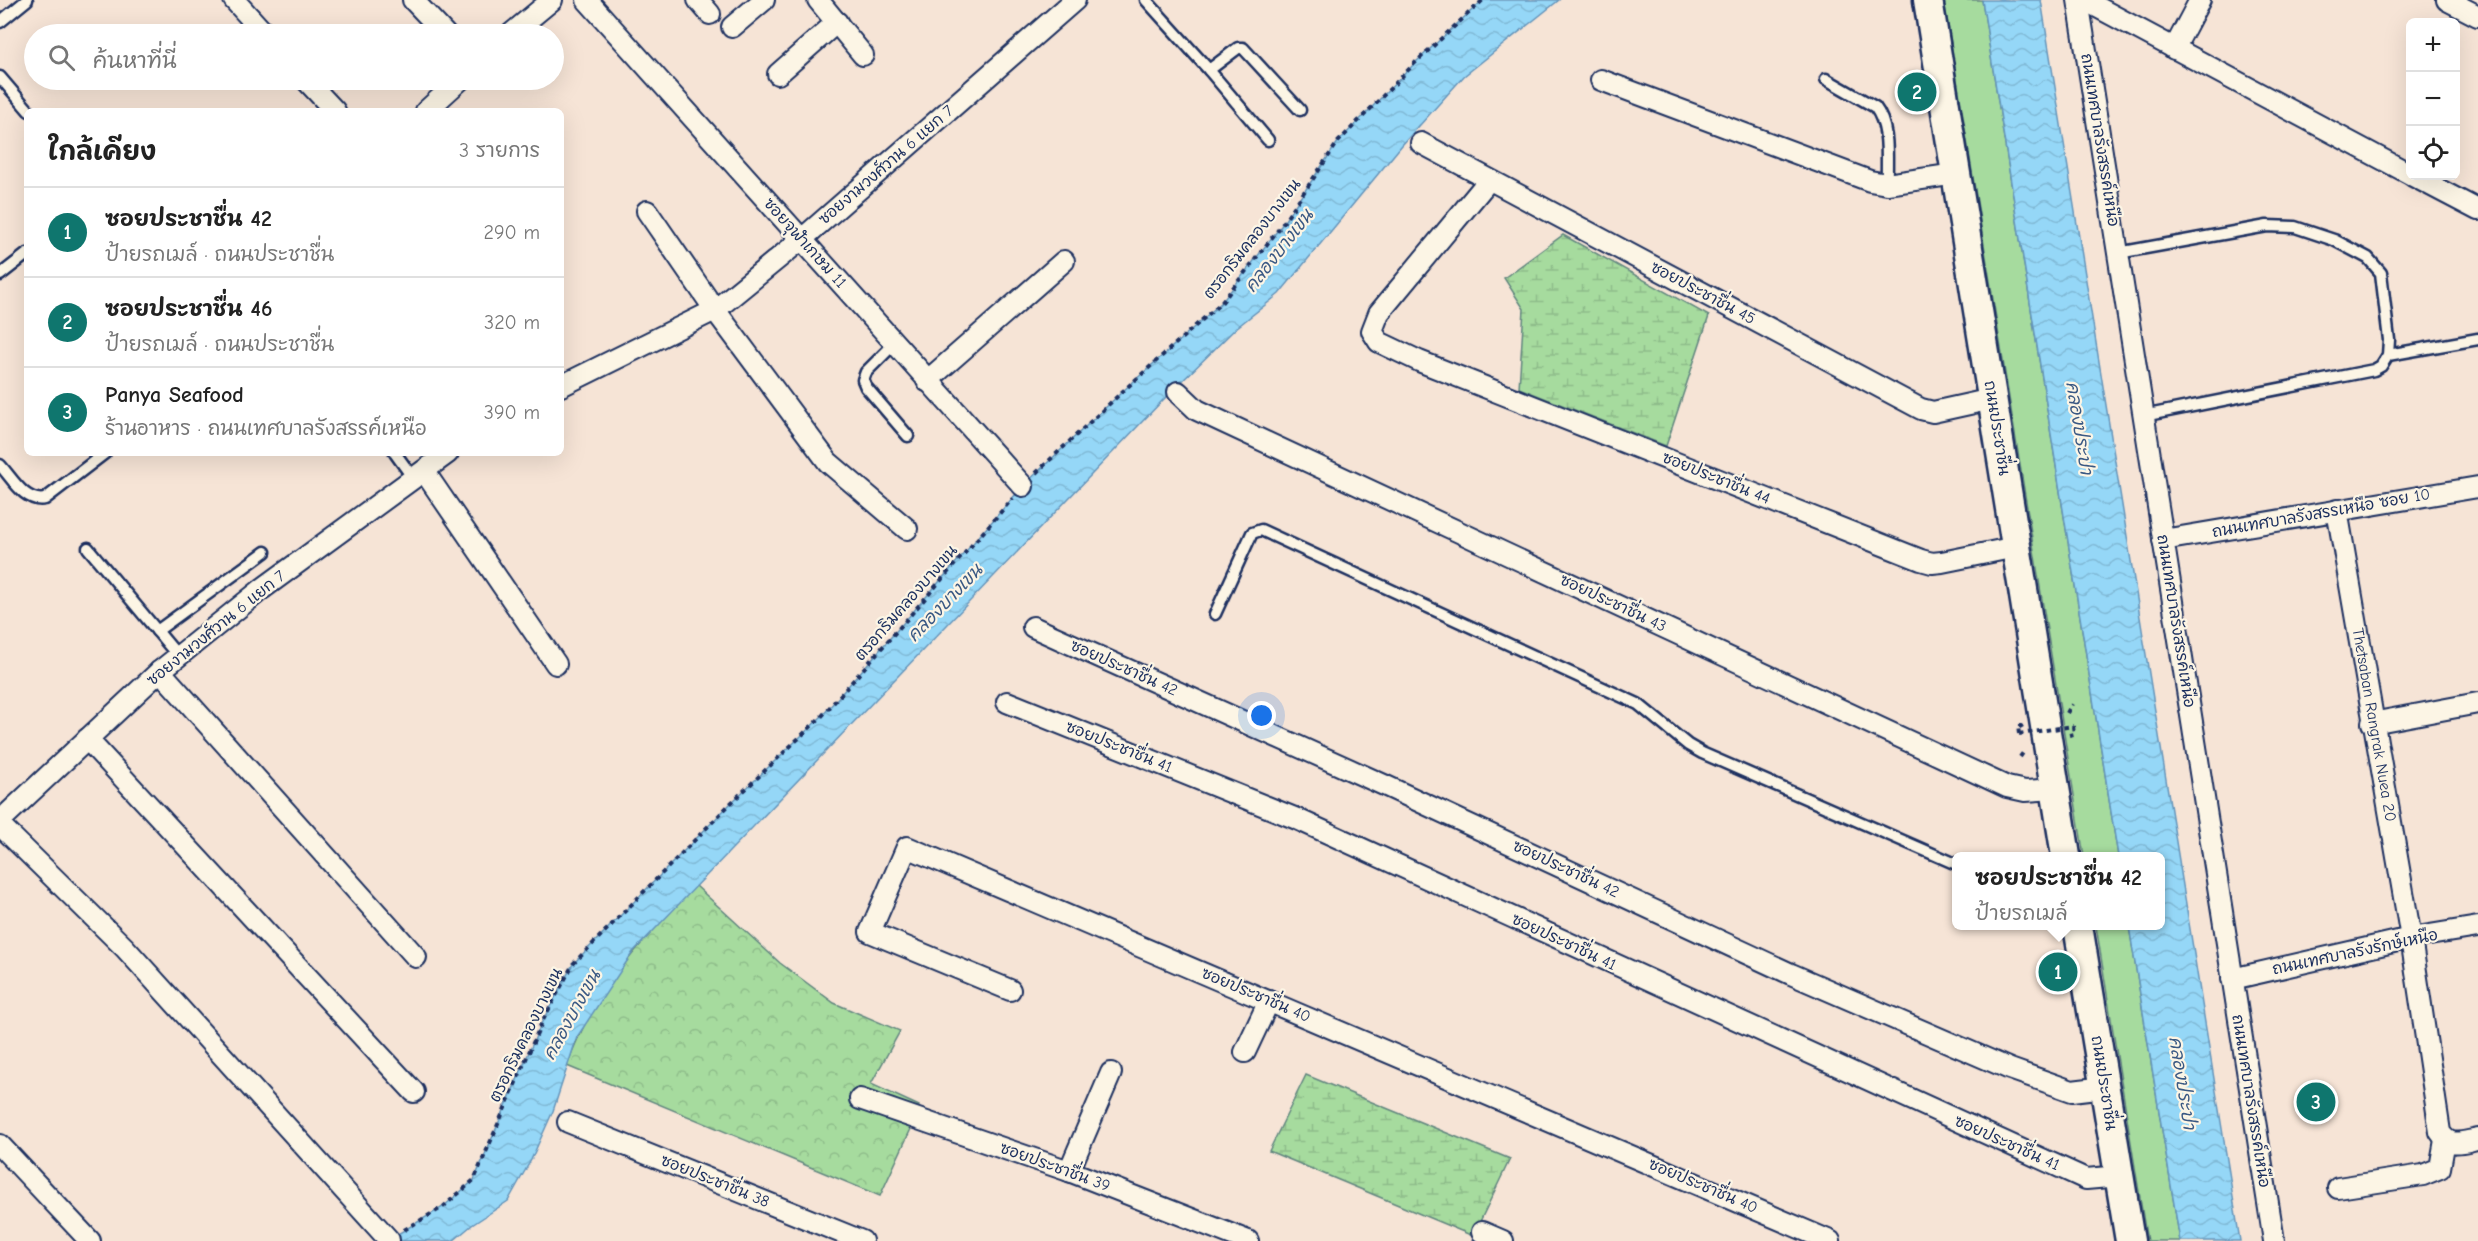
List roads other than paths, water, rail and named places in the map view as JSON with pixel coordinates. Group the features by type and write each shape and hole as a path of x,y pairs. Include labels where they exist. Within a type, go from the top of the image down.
{"main road":[{"name":"ถนนประชาชื่น","path":"1928,0 2065,852"},
{"name":"ถนนประชาชื่น","path":"2079,930 2130,1241"}],"street":[{"path":"234,0 256,24"},
{"path":"413,0 436,24"},
{"path":"524,24 552,0"},
{"name":"ซอยจุฬาเกษม 11","path":"587,0 1023,486"},
{"path":"732,27 764,0"},
{"path":"818,0 863,55"},
{"name":"ซอยงามวงศ์วาน 6 แยก 7","path":"564,385 715,310 802,239 1075,0"},
{"name":"ถนนเทศบาลรังสรรค์เหนือ","path":"2078,0 2274,1241"},
{"path":"2084,0 2406,172"},
{"path":"2174,49 2200,0"},
{"path":"2446,0 2478,16"},
{"path":"778,74 837,22"},
{"path":"1601,80 1870,181 1887,184 1956,174"},
{"path":"315,90 332,108"},
{"path":"429,108 449,90"},
{"name":"ซอยประชาชื่น 45","path":"1421,143 1922,409 1933,412 1992,399"},
{"name":"ซอยประชาชื่น 44","path":"1490,180 1379,313 1372,331 1379,342 1419,362 1921,560 1932,563 1942,562 2016,547"},
{"path":"2421,180 2478,210"},
{"path":"647,211 715,310 828,462 907,529"},
{"path":"927,381 1064,261"},
{"name":"ซอยประชาชื่น 43","path":"1178,392 1197,410 2007,787 2025,791 2055,789"},
{"name":"ซอยงามวงศ์วาน 6 แยก 7","path":"0,823 159,671 262,589 444,456"},
{"path":"418,474 556,664"},
{"name":"ถนนเทศบาลรังสรรเหนือ ซอย 10","path":"2163,540 2478,487"},
{"name":"Thetsaban Rangrak Nuea 20","path":"2337,510 2410,938 2440,1132 2445,1140"},
{"name":"ซอยประชาชื่น 42","path":"1033,627 1384,785 1791,974 1999,1064 2072,1091 2105,1087"},
{"path":"159,671 416,957"},
{"name":"ซอยประชาชื่น 41","path":"1008,702 1297,819 2086,1179 2120,1176"},
{"path":"2373,723 2478,703"},
{"path":"87,740 414,1092"},
{"path":"0,823 125,948 388,1240"},
{"name":"ซอยประชาชื่น 40","path":"1010,990 870,932 907,847 1830,1241"},
{"name":"ถนนเทศบาลรังรักษ์เหนือ","path":"2232,978 2410,938 2478,927"},
{"path":"1245,1052 1269,1001"},
{"path":"1069,1171 1111,1073"},
{"name":"ซอยประชาชื่น 39","path":"860,1099 1069,1171 1248,1241"},
{"name":"ซอยประชาชื่น 38","path":"568,1122 862,1241"},
{"path":"2338,1188 2432,1172 2440,1168 2445,1140 2454,1143 2478,1139"},
{"path":"0,1145 90,1241"},
{"path":"1482,1232 1503,1241"}],"lane":[{"path":"0,22 27,0"},
{"path":"1146,0 1268,140"},
{"path":"1209,70 1238,48 1243,48 1300,110"},
{"path":"0,77 26,108"},
{"path":"1826,79 1875,107 1879,112 1886,129 1887,184"},
{"path":"2118,253 2267,226 2295,227 2334,240 2368,258 2381,273 2390,340 2388,355 2381,366 2374,370 2143,416"},
{"path":"0,275 24,256"},
{"path":"2388,355 2478,339"},
{"path":"894,344 866,372 863,380 866,387 908,436"},
{"path":"0,465 27,496 38,500 45,499 101,456"},
{"path":"398,456 418,474"},
{"path":"1215,614 1252,533 1261,530 1638,704 1688,745 1702,753 1952,862"},
{"path":"88,548 178,656"},
{"path":"157,631 265,552"}],"water":[{"name":"คลองบางเขน","path":"1483,0 1559,0 1464,76 1402,145 1279,294 1236,328 1163,400 633,952 577,1037 553,1111 531,1160 508,1201 453,1241 386,1241 443,1207 474,1180 542,1022 573,964 731,803 822,716 1023,486 1123,391 1222,302 1281,226 1338,142 1417,61"},
{"name":"คลองประปา","path":"1982,0 2041,0 2240,1241 2180,1241 2130,930 2165,930 2165,852 2117,852"}],"place":[{"name":"ซอยประชาชื่น 46","path":"1917,92"},
{"name":"ซอยประชาชื่น 42","path":"2058,972"},
{"name":"Panya Seafood","path":"2316,1102"}]}
